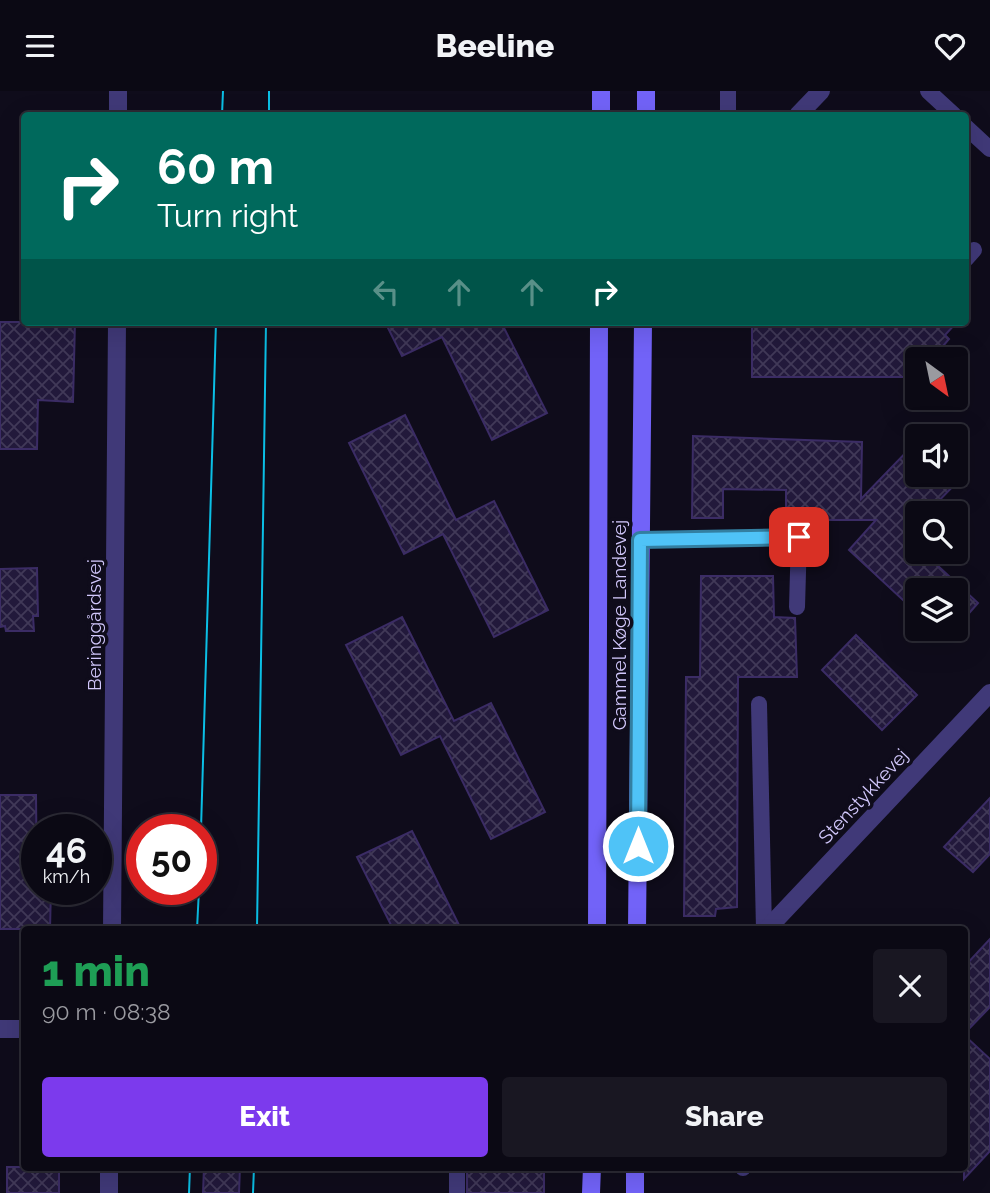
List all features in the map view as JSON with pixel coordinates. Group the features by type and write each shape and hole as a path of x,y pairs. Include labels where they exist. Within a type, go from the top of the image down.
{"main road":[{"path":"601,91 601,112"},
{"path":"646,91 646,112"},
{"name":"Gammel Køge Landevej","path":"597,926 599,326"},
{"name":"Gammel Køge Landevej","path":"637,926 643,326"},
{"path":"591,1193 592,1171"},
{"path":"635,1171 635,1193"}],"street":[{"path":"118,91 118,112"},
{"path":"801,112 821,91"},
{"name":"Beringgårdsvej","path":"113,926 117,326"},
{"name":"Stenstykkevej","path":"771,926 990,693"},
{"path":"0,1029 21,1029"},
{"path":"109,1171 109,1193"}],"lane":[{"path":"728,91 728,112"},
{"path":"928,91 951,112"},
{"path":"969,130 990,149"},
{"path":"640,540 799,537 797,607"},
{"path":"759,704 769,926"},
{"path":"457,1171 457,1193"}],"building":[{"path":"0,322 21,322 21,326 75,326 73,402 38,400 37,449 0,449"},
{"path":"387,326 503,326 547,413 492,440 442,337 402,356"},
{"path":"752,326 953,326 945,335 949,339 942,347 905,347 905,377 752,377"},
{"path":"405,415 456,520 494,501 548,610 494,637 443,534 404,554 349,443"},
{"path":"693,436 862,442 861,499 905,453 905,487 952,487 939,501 905,501 905,564 936,564 951,578 905,578 905,602 849,550 876,520 786,520 786,490 723,489 723,518 692,518"},
{"path":"37,568 38,616 33,616 34,631 6,631 5,626 0,627 0,569"},
{"path":"701,576 773,576 774,617 795,618 797,677 738,677 737,907 716,909 715,916 684,916 686,677 700,677"},
{"path":"968,594 978,603 968,614"},
{"path":"402,617 454,721 491,703 545,812 491,839 440,736 401,755 346,645"},
{"path":"856,635 917,695 882,730 822,670"},
{"path":"0,795 36,795 36,814 21,814 21,905 51,905 50,926 21,926 21,929 0,929"},
{"path":"990,798 990,854 973,872 944,847"},
{"path":"412,831 460,926 392,926 357,857"},
{"path":"990,939 990,1007 968,1030 968,963"},
{"path":"968,1039 990,1059 990,1151 964,1179 964,1171 968,1171"},
{"path":"7,1167 21,1167 21,1171 59,1171 59,1193 7,1193"},
{"path":"204,1171 240,1171 239,1193 203,1193"},
{"path":"467,1171 544,1171 544,1193 467,1193"}],"tram line":[{"path":"222,112 223,91"},
{"path":"269,91 269,112"},
{"path":"201,814 216,326"},
{"path":"257,926 266,326"},
{"path":"197,926 198,905"},
{"path":"189,1193 190,1171"},
{"path":"253,1193 254,1171"}],"route":[{"path":"638,846 640,540 799,537"}]}
